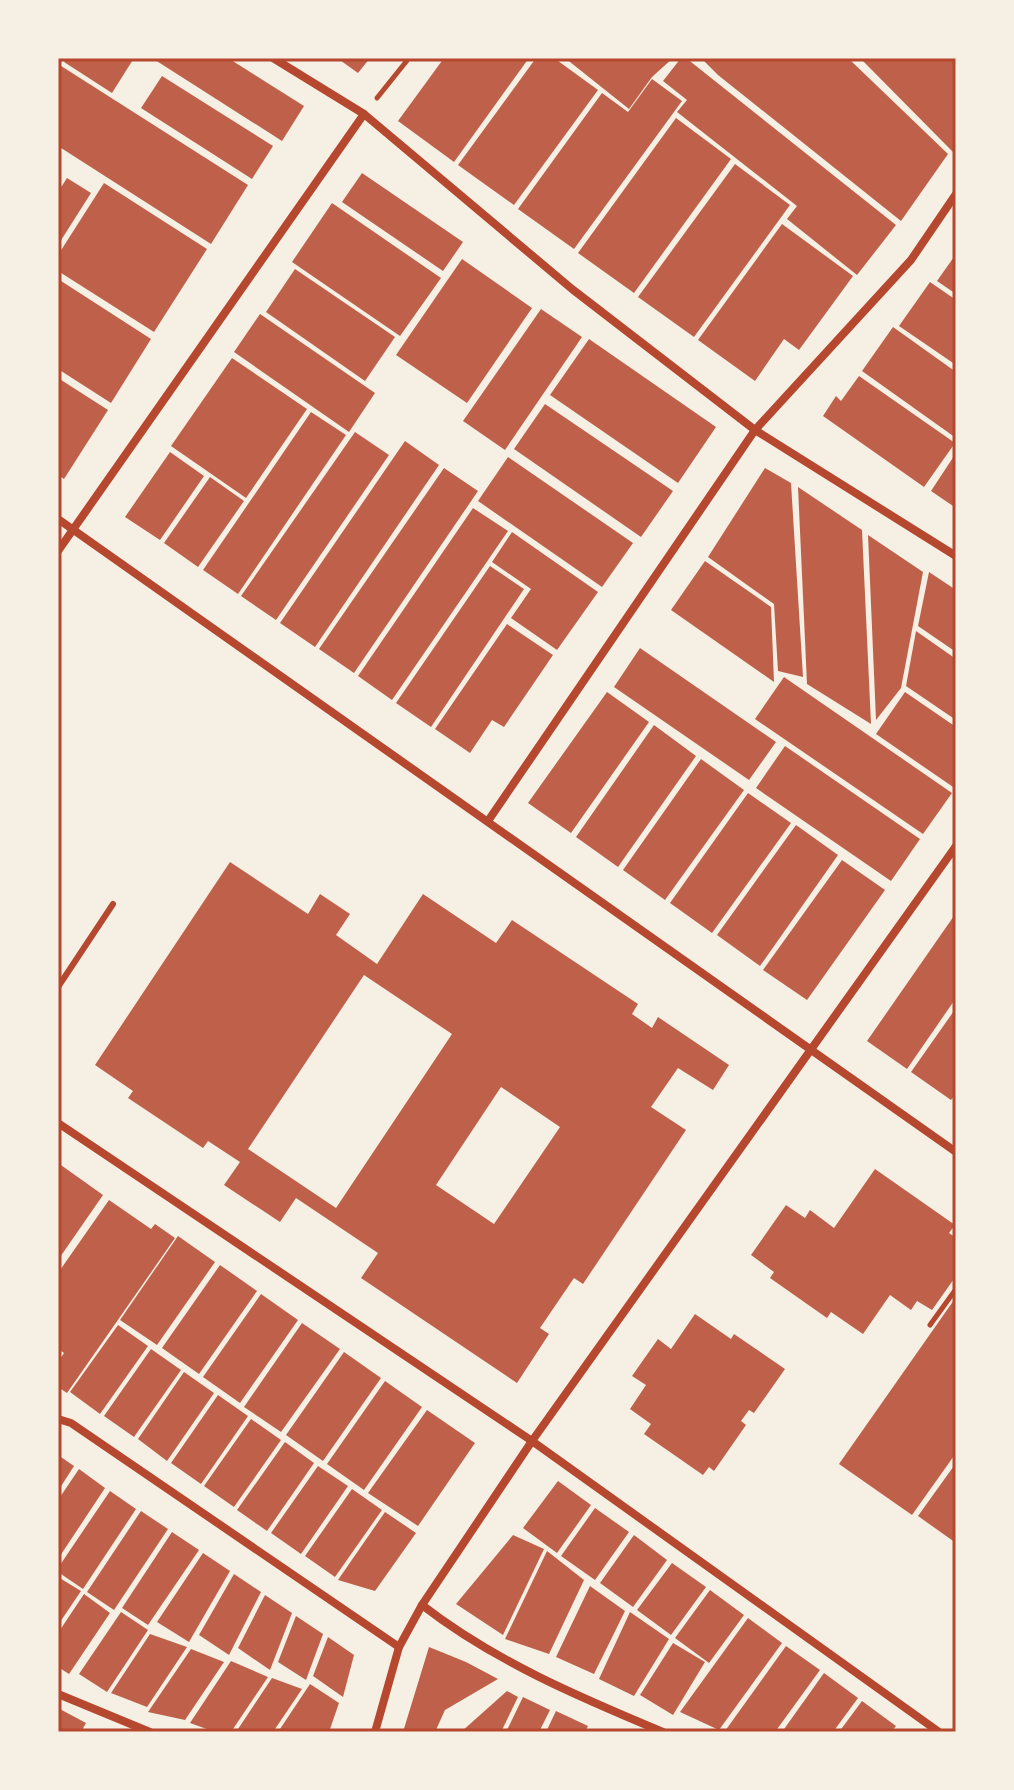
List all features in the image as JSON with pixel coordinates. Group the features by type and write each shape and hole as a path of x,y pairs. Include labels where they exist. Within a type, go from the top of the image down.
{"street":[{"path":"273,58 364,114 572,289 755,430 956,556"},
{"path":"58,551 364,114"},
{"path":"488,821 755,430 911,260 956,194"},
{"path":"58,519 956,1152"},
{"path":"375,1732 399,1647 422,1605 532,1441 956,846"},
{"path":"58,1123 532,1441 939,1732"},
{"path":"58,1419 71,1423 399,1647"},
{"path":"422,1605 455,1631 500,1658 663,1732"},
{"path":"58,1694 150,1732"}],"lane":[{"path":"58,987 113,904"}],"path":[{"path":"364,114 409,58"},
{"path":"930,1325 956,1289"}],"building":[{"path":"67,58 134,58 112,93 64,62"},
{"path":"152,58 228,58 304,106 282,141"},
{"path":"337,58 370,58 358,73"},
{"path":"444,58 529,58 454,162 398,121"},
{"path":"536,58 554,58 598,90 514,205 458,165"},
{"path":"565,58 673,58 652,77 629,109"},
{"path":"681,58 686,58 896,225 857,275 787,219 797,206 677,112 687,100 663,81"},
{"path":"701,58 848,58 948,154 901,221 718,75"},
{"path":"860,58 956,58 956,147 953,152"},
{"path":"58,64 248,185 211,244 58,146"},
{"path":"162,76 273,146 252,179 141,108"},
{"path":"652,79 682,101 574,249 518,209 602,93 628,112"},
{"path":"676,118 731,159 634,293 578,253"},
{"path":"735,164 790,205 694,337 638,297"},
{"path":"362,173 463,242 443,271 342,202"},
{"path":"67,178 91,193 58,245 58,192"},
{"path":"104,183 207,249 154,332 58,271 58,255"},
{"path":"332,203 441,278 400,336 292,262"},
{"path":"782,224 853,276 799,350 784,339 755,381 698,340"},
{"path":"956,254 956,294 937,281"},
{"path":"462,259 532,308 467,403 396,355"},
{"path":"295,269 395,337 365,381 266,312"},
{"path":"58,279 151,339 111,403 58,369"},
{"path":"930,282 956,300 956,365 899,326"},
{"path":"541,309 582,337 505,450 463,421"},
{"path":"260,314 375,393 349,432 234,352"},
{"path":"893,327 956,372 956,438 862,371"},
{"path":"589,339 716,427 678,483 550,395"},
{"path":"232,358 307,409 246,498 171,446"},
{"path":"859,376 955,443 924,487 823,416 836,396 841,401"},
{"path":"58,378 108,410 64,479 58,475"},
{"path":"545,404 673,491 641,537 514,449"},
{"path":"311,412 346,435 238,594 203,570"},
{"path":"355,432 389,455 276,620 241,596"},
{"path":"405,441 439,465 315,647 280,623"},
{"path":"170,452 204,476 160,540 125,517"},
{"path":"956,453 956,508 931,491"},
{"path":"508,457 633,543 602,587 478,501"},
{"path":"444,468 478,491 354,673 319,649"},
{"path":"765,468 791,483 803,677 778,671 774,604 708,557"},
{"path":"210,477 244,501 198,567 164,543"},
{"path":"798,487 862,530 871,724 807,684"},
{"path":"473,508 508,531 392,700 358,676"},
{"path":"512,532 598,592 557,650 511,618 531,589 492,562"},
{"path":"868,535 923,572 901,688 876,720"},
{"path":"705,561 771,607 774,682 671,610"},
{"path":"490,566 524,589 431,727 396,703"},
{"path":"929,572 956,590 956,652 918,626"},
{"path":"507,624 553,655 504,727 492,720 470,753 435,729"},
{"path":"916,631 956,659 956,720 906,686"},
{"path":"640,648 776,742 749,780 614,687"},
{"path":"784,677 952,793 923,834 755,719"},
{"path":"607,692 649,722 571,833 528,803"},
{"path":"905,692 956,727 956,789 876,734"},
{"path":"654,725 696,756 618,867 576,837"},
{"path":"785,746 920,839 891,881 756,788"},
{"path":"701,759 744,790 665,900 623,870"},
{"path":"748,793 791,823 712,933 670,903"},
{"path":"796,825 838,855 760,966 717,935"},
{"path":"842,860 885,890 807,1000 763,970"},
{"path":"230,862 308,914 320,894 350,914 336,935 377,964 423,894 496,943 512,920 638,1004 632,1014 652,1028 658,1017 729,1065 713,1090 678,1068 651,1107 686,1130 583,1284 574,1278 540,1328 549,1334 517,1383 361,1278 378,1253 296,1198 280,1222 224,1185 240,1162 208,1141 203,1148 128,1098 133,1091 95,1065","holes":["364,975 452,1034 336,1208 248,1149","501,1087 560,1127 494,1224 436,1185"]},
{"path":"956,913 956,998 907,1069 867,1041"},
{"path":"956,1008 956,1094 951,1100 911,1072"},
{"path":"58,1163 103,1195 58,1260"},
{"path":"875,1169 955,1225 949,1233 956,1238 956,1276 932,1310 917,1301 911,1310 890,1295 863,1334 831,1312 827,1318 770,1278 774,1272 751,1255 786,1205 805,1218 810,1210 834,1228"},
{"path":"109,1200 151,1229 155,1224 175,1238 67,1393 58,1387 58,1362 64,1353 58,1349 58,1273"},
{"path":"178,1236 215,1262 157,1345 120,1320"},
{"path":"220,1265 257,1291 199,1374 162,1348"},
{"path":"261,1294 298,1320 240,1403 203,1377"},
{"path":"954,1300 956,1453 912,1515 839,1464"},
{"path":"695,1314 731,1339 734,1334 785,1369 754,1413 749,1410 741,1421 746,1425 714,1471 709,1467 703,1475 644,1434 651,1424 630,1409 646,1385 632,1376 658,1339 671,1349"},
{"path":"302,1323 340,1349 281,1432 244,1407"},
{"path":"118,1325 148,1346 100,1414 70,1392"},
{"path":"151,1349 181,1370 134,1437 104,1416"},
{"path":"344,1352 381,1378 323,1461 286,1435"},
{"path":"184,1372 214,1393 167,1461 138,1439"},
{"path":"385,1381 422,1407 364,1490 327,1464"},
{"path":"218,1395 248,1416 201,1484 171,1463"},
{"path":"427,1410 475,1443 418,1526 368,1493"},
{"path":"251,1419 281,1440 234,1507 204,1486"},
{"path":"285,1442 314,1463 267,1531 237,1510"},
{"path":"58,1455 74,1466 58,1491"},
{"path":"956,1463 956,1543 918,1516"},
{"path":"318,1466 348,1486 301,1554 271,1533"},
{"path":"79,1469 105,1488 58,1559 58,1500"},
{"path":"558,1481 591,1505 557,1553 523,1528"},
{"path":"352,1489 382,1510 335,1577 305,1556"},
{"path":"110,1491 136,1509 83,1589 58,1572 58,1568"},
{"path":"595,1508 629,1532 595,1580 561,1556"},
{"path":"141,1511 168,1529 114,1610 87,1592"},
{"path":"385,1512 416,1533 375,1591 338,1580"},
{"path":"172,1532 199,1550 148,1625 122,1608"},
{"path":"513,1535 544,1549 503,1635 456,1604"},
{"path":"634,1535 667,1560 633,1607 600,1583"},
{"path":"547,1551 584,1580 549,1654 505,1639"},
{"path":"203,1553 230,1571 189,1642 157,1622"},
{"path":"672,1563 706,1587 671,1635 637,1610"},
{"path":"234,1574 261,1592 229,1655 199,1635"},
{"path":"58,1577 81,1591 58,1625"},
{"path":"590,1586 625,1611 594,1674 556,1657"},
{"path":"710,1590 744,1615 709,1663 675,1638"},
{"path":"84,1594 110,1613 69,1674 58,1667 58,1633"},
{"path":"265,1595 292,1613 270,1670 238,1648"},
{"path":"121,1612 148,1630 107,1692 79,1674"},
{"path":"630,1612 669,1639 634,1696 599,1679"},
{"path":"296,1616 323,1634 306,1680 278,1662"},
{"path":"748,1618 782,1643 719,1730 680,1712"},
{"path":"150,1634 187,1647 147,1707 111,1693"},
{"path":"328,1637 354,1655 343,1697 313,1676"},
{"path":"673,1643 705,1662 673,1715 640,1695"},
{"path":"786,1646 820,1670 775,1732 725,1731"},
{"path":"429,1647 498,1679 445,1710 435,1732 403,1732"},
{"path":"191,1649 224,1662 185,1720 148,1712"},
{"path":"231,1661 268,1677 231,1732 215,1732 190,1723"},
{"path":"824,1673 858,1698 833,1732 782,1732"},
{"path":"272,1678 302,1689 273,1732 236,1732"},
{"path":"310,1684 339,1703 329,1732 278,1732"},
{"path":"507,1691 518,1697 501,1732 461,1732"},
{"path":"523,1697 550,1710 539,1732 506,1732"},
{"path":"862,1701 896,1726 891,1732 839,1732"},
{"path":"58,1708 86,1723 81,1732 58,1732"},
{"path":"556,1711 588,1726 585,1732 546,1732"}]}
